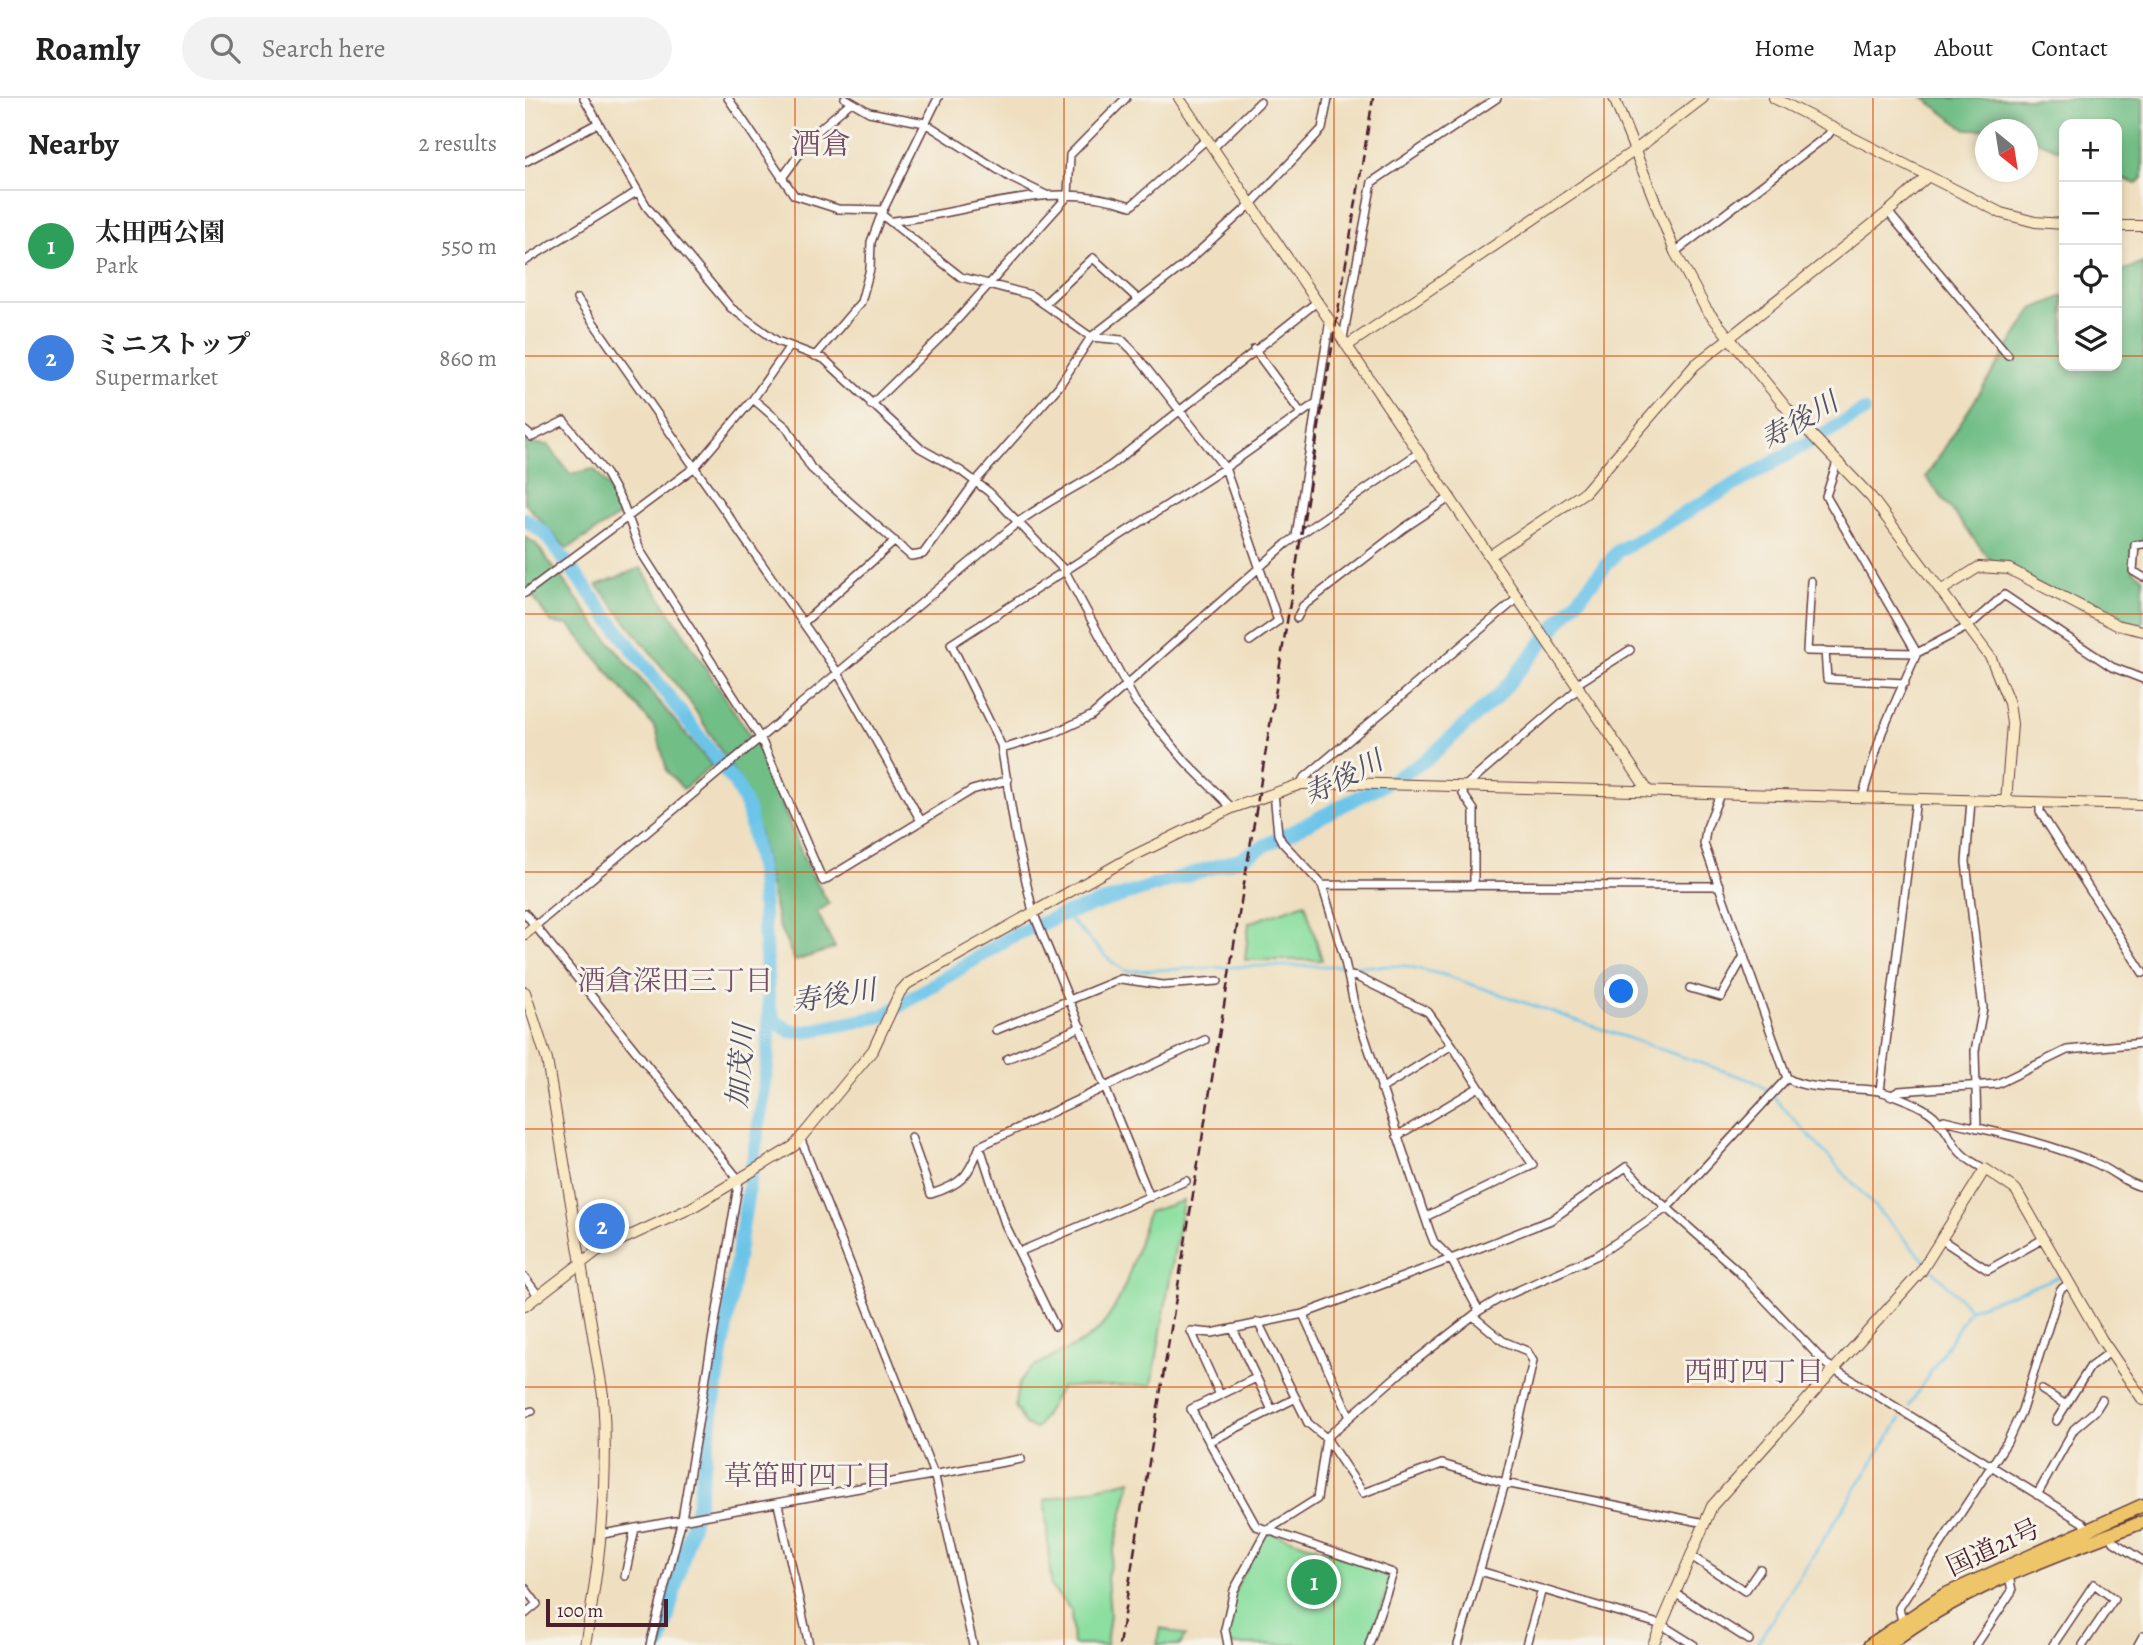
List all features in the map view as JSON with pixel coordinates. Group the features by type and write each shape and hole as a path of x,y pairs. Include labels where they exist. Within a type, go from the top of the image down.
{"highway":[{"name":"国道21号","path":"1870,1645 1944,1595 2143,1505"},
{"name":"国道21号","path":"1888,1645 1949,1604 2009,1576 2143,1522"}],"street":[{"path":"584,98 647,207 731,308 757,330 824,359 920,448 976,481 1065,571 1125,687 1186,762 1232,808"},
{"path":"728,98 794,195 809,202 838,209 883,212 961,276 1031,295 1091,337 1122,341 1225,468 1278,621 1250,641"},
{"path":"815,356 861,302 870,269 871,242 938,98"},
{"path":"871,405 948,330 1068,196 1070,155 1126,98"},
{"path":"1179,98 1492,555 1649,792"},
{"path":"753,399 787,428 811,468 911,556 923,554 976,481 1059,386 1091,337 1184,265 1251,204 1322,129 1328,98"},
{"path":"1345,341 1372,182 1497,98"},
{"path":"1614,98 1675,252 1706,309 1815,440 1871,497 1991,658 2009,703 2011,751 2006,802"},
{"path":"1345,341 1634,151 1703,98"},
{"path":"1774,98 2001,214 2035,222 2059,224"},
{"path":"782,178 814,134 847,101 869,112 925,123 1011,178 1050,196"},
{"path":"893,221 926,218 1014,197 1102,196 1131,206 1260,102"},
{"path":"525,162 599,123"},
{"path":"1675,252 1828,135 1833,128"},
{"path":"1492,555 1548,519 1595,483 1695,365 1888,212 1927,177"},
{"path":"525,261 638,191"},
{"path":"1888,212 2008,355"},
{"path":"2122,226 2143,226"},
{"path":"1044,304 1093,258 1139,300"},
{"path":"577,299 838,673 921,821"},
{"path":"525,934 1017,523 1047,501 1077,487 1110,466 1178,409 1318,301"},
{"path":"1296,536 1330,319"},
{"path":"525,593 695,467 753,399 790,346"},
{"path":"1254,349 1301,413"},
{"path":"1150,1197 1034,915 1016,837 1002,749 951,644 1225,468 1316,403"},
{"path":"525,431 532,437 564,421 605,474 628,515 641,552 761,739 823,881 972,790 1008,780"},
{"path":"1002,749 1052,734 1091,716 1296,536 1420,452"},
{"path":"1837,462 1826,496 1917,653"},
{"path":"1297,618 1303,606 1371,552 1451,497"},
{"path":"803,624 895,541"},
{"path":"2143,544 2135,545 2132,566 2133,571 2143,577"},
{"path":"1942,590 1979,567 2010,569 2117,625 2143,631"},
{"path":"1811,580 1807,651 1917,653 1969,626 2004,595 2112,667 2143,679"},
{"path":"1301,784 1303,779 1520,597"},
{"path":"1473,884 1474,810 1463,794 1463,788 1579,685 1630,650"},
{"path":"1825,651 1827,679 1905,683"},
{"path":"1862,798 1882,732 1917,653"},
{"path":"525,1306 597,1251 691,1208 780,1156 801,1140 873,1050 896,1000 907,984 1034,915 1131,857 1232,808 1301,784 1369,783 1463,788 2143,805"},
{"path":"1274,793 1278,834 1282,842 1322,885 1345,961 1355,1008 1434,1242 1451,1259 1476,1313 1503,1341 1527,1350 1533,1361 1505,1483 1458,1645"},
{"path":"1720,794 1704,844 1787,1078 1800,1083 1880,1091 1932,1114 1956,1151 2016,1190 2068,1284 2143,1400"},
{"path":"1880,1091 1916,799"},
{"path":"1971,801 1966,862 1983,1008 1975,1051 1977,1128"},
{"path":"2040,803 2040,812 2143,973"},
{"path":"1322,885 1720,886"},
{"path":"525,913 742,1178 686,1519 650,1645"},
{"path":"1690,988 1721,997 1744,957"},
{"path":"1348,974 1428,1012 1533,1165 1425,1217"},
{"path":"996,1030 1122,979 1163,985 1218,981"},
{"path":"525,992 547,1060 604,1395 607,1448 603,1534 585,1645"},
{"path":"1007,1059 1081,1027"},
{"path":"911,1138 931,1194 957,1186 971,1167 980,1146 1205,1040"},
{"path":"1890,1096 1899,1091 1997,1084 2067,1050 2143,1043"},
{"path":"1381,1089 1452,1045"},
{"path":"1228,1645 1226,1629 1234,1590 1266,1531 1317,1499 1326,1438 1476,1313 1499,1298 1598,1255 1668,1207 1787,1078"},
{"path":"1397,1136 1479,1087"},
{"path":"1939,1123 1944,1121 1977,1128 2094,1162 2124,1181 2143,1187"},
{"path":"801,1140 935,1477 973,1645"},
{"path":"980,1146 1005,1224 1055,1326"},
{"path":"1220,1395 1191,1332 1212,1333 1303,1314 1451,1259 1551,1220 1626,1167 1738,1271 1826,1364 2038,1495 2088,1529"},
{"path":"1654,1645 1705,1523 1722,1494 1927,1264 1985,1169"},
{"path":"1019,1252 1186,1181"},
{"path":"1942,1240 1988,1270 2043,1239"},
{"path":"525,1278 538,1295"},
{"path":"1902,1621 1899,1608 1991,1467 2022,1410 2060,1290 2068,1284"},
{"path":"1303,1314 1350,1417"},
{"path":"1258,1322 1308,1423 1326,1438 1363,1493 1442,1464 1505,1483 1705,1523"},
{"path":"1233,1329 1272,1410"},
{"path":"2056,1421 2090,1367 2110,1352"},
{"path":"1256,1377 1191,1409 1256,1526 1393,1573 1369,1645"},
{"path":"2042,1390 2066,1405"},
{"path":"1209,1441 1296,1398"},
{"path":"2038,1495 2074,1429 2095,1411 2102,1400"},
{"path":"603,1534 1021,1460"},
{"path":"778,1504 809,1645"},
{"path":"625,1576 635,1528"},
{"path":"2109,1535 2114,1542 2143,1561"},
{"path":"1691,1556 1745,1591 1760,1569"},
{"path":"1480,1570 1662,1625 1694,1645"},
{"path":"1976,1645 2012,1591 2009,1576"},
{"path":"2053,1645 2094,1584 2114,1599 2083,1645"},
{"path":"525,1588 537,1604 525,1614"},
{"path":"1526,1645 1542,1589"},
{"path":"1675,1593 1749,1640"},
{"path":"2138,1645 2143,1636"}],"green space":[{"path":"1924,98 2143,98 2143,178 2136,184 2122,178 2122,119 2059,119 2059,150 2038,141 2038,119 1975,119 1975,129 1965,129"},
{"path":"2143,263 2143,545 2135,545 2133,571 2143,577 2143,623 2117,625 1995,566 1926,477 2033,309 2059,298 2059,371 2122,371 2122,271"},
{"path":"525,439 532,444 548,445 570,474 594,469 613,493 620,515 567,549 525,503"},
{"path":"525,537 536,544 600,630 712,766 683,789 667,771 656,729 569,625 551,623 533,596 525,590"},
{"path":"641,568 761,753 806,864 829,904 817,912 835,948 795,961 778,924 759,831 738,778 690,702 597,585"},
{"path":"1305,903 1322,960 1245,960 1249,923"},
{"path":"1183,1201 1152,1385 1061,1387 1036,1429 1025,1425 1015,1406 1021,1380 1037,1365 1082,1342 1101,1327 1118,1302 1148,1212"},
{"path":"1131,1480 1107,1577 1110,1614 1106,1645 1073,1645 1071,1610 1051,1587 1045,1500"},
{"path":"1266,1531 1393,1573 1369,1645 1228,1645 1229,1614 1237,1585"},
{"path":"1161,1628 1185,1636 1180,1645 1157,1645"}],"waterway":[{"name":"寿後川","path":"769,1007 776,1022 790,1031 805,1032 883,1016 1014,935 1064,914 1239,859 1407,772 1427,759 1498,696 1618,551 1864,411"},
{"name":"加茂川","path":"525,519 544,533 736,785 748,810 761,876 769,1007 768,1057 762,1104 698,1502 660,1645"},
{"path":"1064,914 1111,961 1126,971 1263,966 1406,966 1444,975 1753,1081 1766,1089 1925,1261"},
{"path":"1929,1266 1970,1309"},
{"path":"1909,1406 1970,1309 2059,1277"},
{"path":"1756,1645 1901,1418"}],"railway":[{"path":"1119,1645 1373,98"}],"place":[{"name":"ミニストップ","path":"602,1226"},
{"name":"太田西公園","path":"1314,1582"}],"district":[{"name":"酒倉","path":"821,144"},
{"name":"酒倉深田三丁目","path":"675,980"},
{"name":"西町四丁目","path":"1754,1371"},
{"name":"草笛町四丁目","path":"808,1475"}]}
